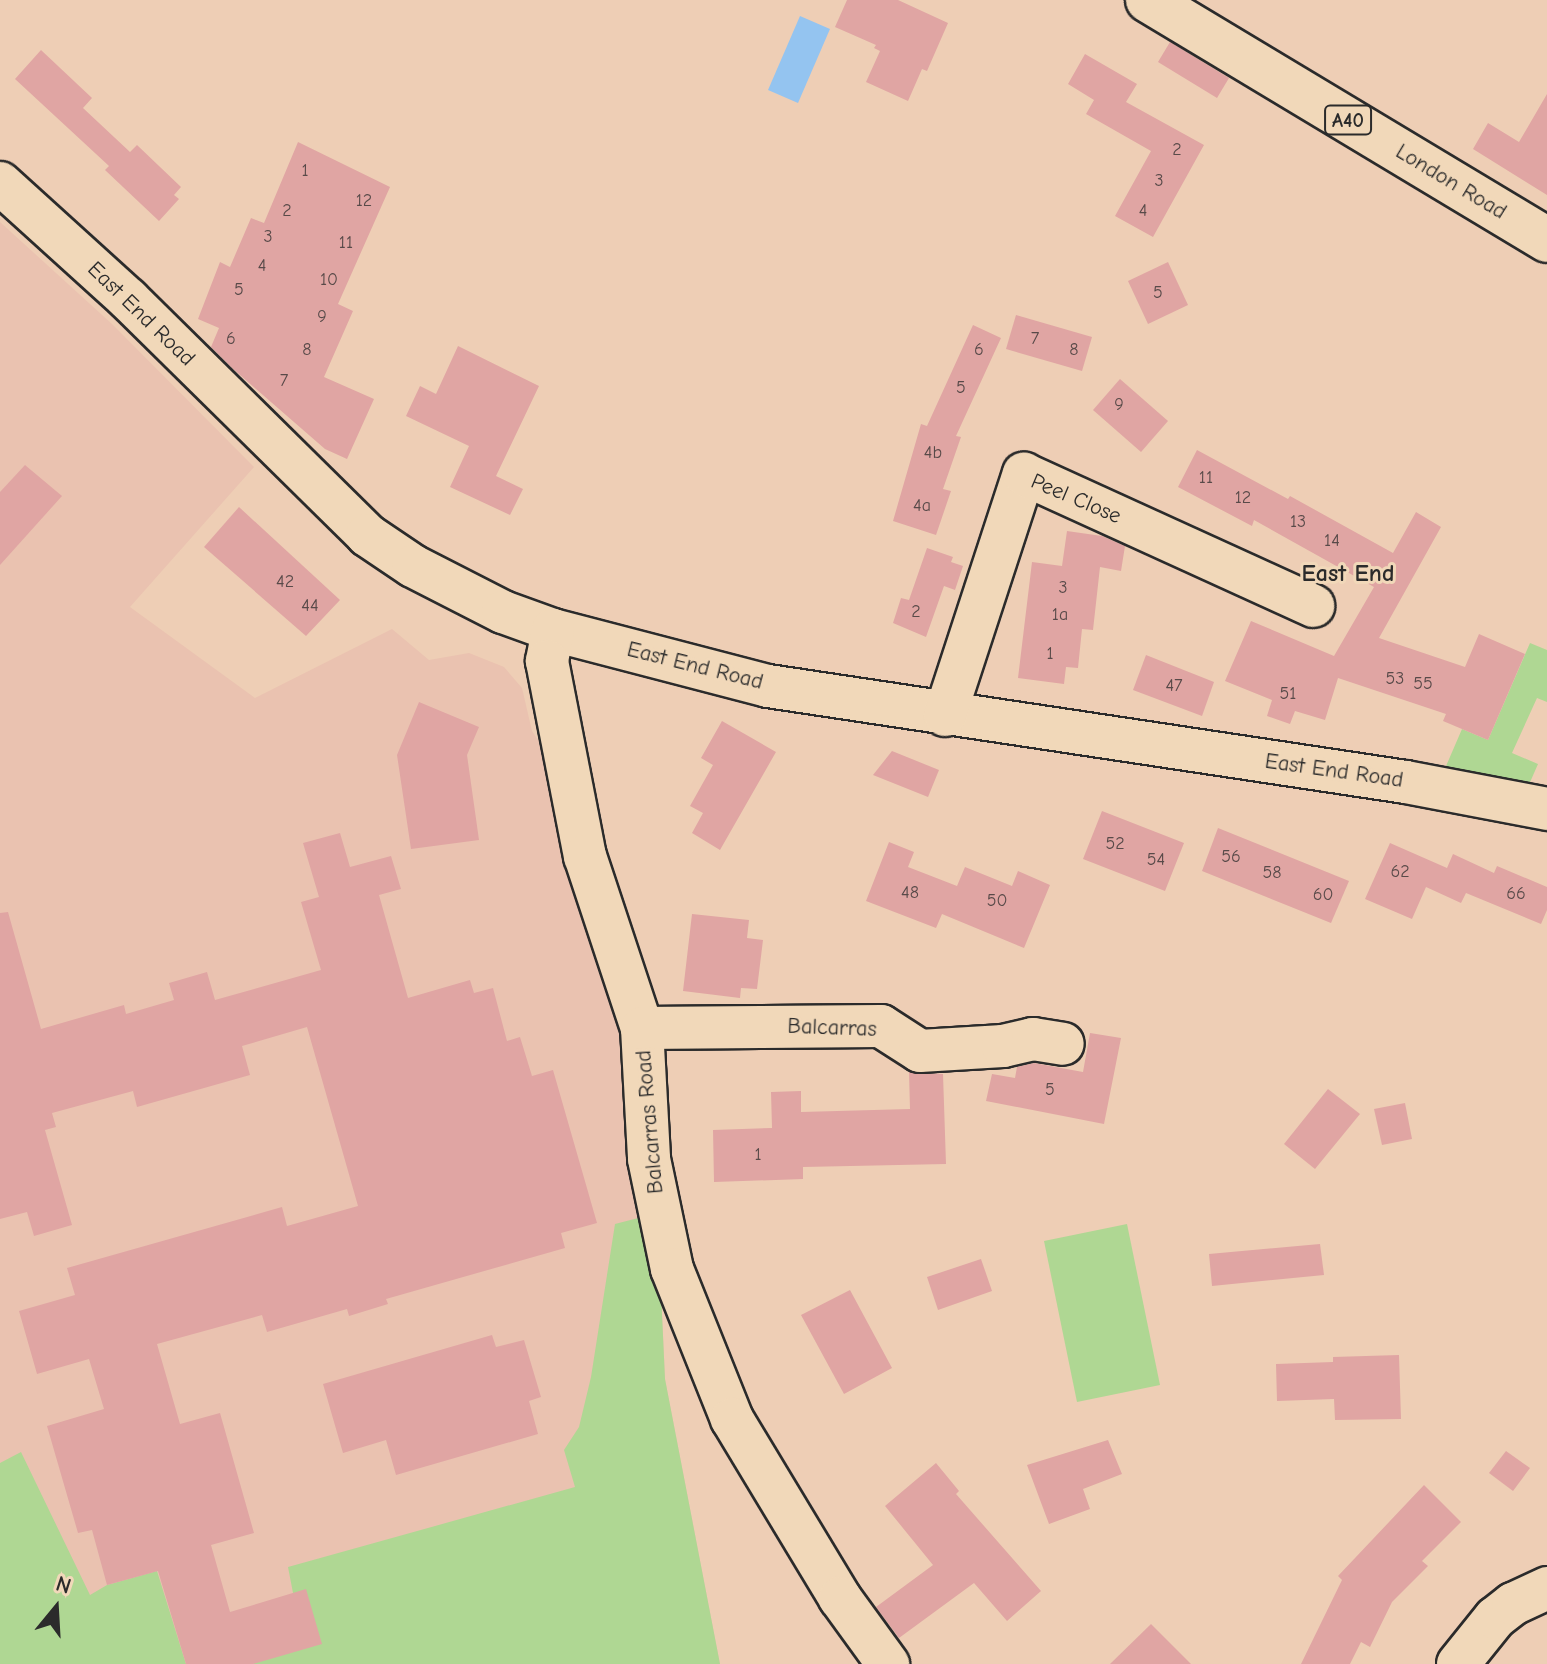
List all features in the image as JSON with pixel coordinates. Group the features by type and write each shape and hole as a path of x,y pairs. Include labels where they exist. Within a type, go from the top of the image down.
{"highway":[{"name":"London Road","path":"1148,0 1547,240"}],"street":[{"name":"East End Road","path":"0,183 128,299 367,535 452,588 553,630 768,686 1437,787 1547,809"},
{"name":"Peel Close","path":"945,715 1024,474 1313,606"},
{"name":"Balcarras Road","path":"553,630 547,661 585,856 642,1028 649,1159 672,1269 732,1419 840,1598 888,1664"},
{"name":"Balcarras","path":"642,1028 881,1026 920,1051 1003,1046 1033,1039 1063,1044"},
{"path":"1458,1664 1495,1618 1513,1604 1547,1588"}],"shaded area":[{"path":"0,222 112,324 254,467 130,607 255,698 392,629 429,660 469,653 504,667 522,688 532,731 554,764 624,1030 660,1270 665,1379 720,1664 0,1664"}],"green space":[{"path":"1530,643 1547,650 1547,702 1537,698 1512,753 1538,764 1521,803 1437,787 1462,729 1488,740"},
{"path":"646,1216 660,1270 665,1379 720,1664 253,1664 293,1593 288,1567 575,1487 564,1450 579,1427 591,1377 615,1224"},
{"path":"1127,1224 1160,1385 1077,1402 1044,1241"},
{"path":"21,1452 90,1595 107,1585 157,1571 186,1664 0,1664 0,1463"}],"water":[{"path":"800,16 830,29 798,103 768,90"}],"building":[{"path":"847,0 898,0 948,23 927,71 922,69 908,101 866,82 880,51 874,48 876,45 835,27"},
{"path":"1170,42 1229,78 1217,98 1158,62"},
{"path":"41,50 92,98 83,108 130,152 137,145 181,187 174,195 179,199 159,221 105,170 109,166 15,79"},
{"path":"1085,54 1137,84 1126,102 1204,145 1153,237 1115,216 1151,151 1086,114 1094,100 1068,84"},
{"path":"1547,94 1547,195 1473,149 1488,123 1519,142"},
{"path":"298,142 390,187 338,304 353,311 324,377 374,399 347,459 325,449 232,368 211,347 219,328 198,319 220,262 230,267 251,218 264,223"},
{"path":"1168,262 1188,305 1148,324 1128,281"},
{"path":"1016,315 1092,337 1082,371 1006,349"},
{"path":"973,325 1001,338 956,436 961,437 943,489 951,491 936,535 893,521 921,424 927,426"},
{"path":"458,346 539,386 496,476 523,489 510,515 450,487 469,446 406,416 420,386 436,394"},
{"path":"1120,379 1168,421 1141,452 1093,410"},
{"path":"1197,450 1288,499 1290,496 1393,553 1416,512 1441,527 1379,638 1465,667 1479,634 1525,654 1488,740 1443,721 1446,714 1338,678 1325,720 1295,711 1290,724 1267,716 1272,700 1225,681 1251,621 1334,656 1374,587 1254,520 1252,526 1178,487"},
{"path":"25,465 62,496 0,565 0,492"},
{"path":"239,507 340,600 306,636 204,547"},
{"path":"1067,531 1102,536 1125,546 1121,571 1100,567 1093,630 1082,629 1078,668 1066,667 1064,684 1018,678 1032,562 1062,566"},
{"path":"927,548 953,557 951,562 963,566 955,590 944,586 926,637 893,623 901,598 909,600"},
{"path":"1146,655 1214,682 1202,716 1133,690"},
{"path":"419,702 479,727 467,755 479,840 411,849 397,755"},
{"path":"722,721 776,752 720,850 692,833 703,813 690,806 713,765 701,758"},
{"path":"892,751 939,770 928,797 873,775"},
{"path":"1102,811 1184,843 1165,891 1083,859"},
{"path":"1218,828 1349,881 1331,923 1202,871"},
{"path":"340,833 350,867 391,856 401,889 379,895 408,998 470,980 474,993 493,988 507,1041 520,1037 532,1076 553,1070 597,1223 561,1233 565,1248 386,1299 388,1304 349,1316 347,1309 267,1332 262,1315 157,1344 180,1424 220,1413 254,1533 211,1545 230,1612 306,1589 322,1644 253,1664 186,1664 158,1571 107,1585 92,1530 78,1533 47,1426 104,1409 89,1359 37,1374 19,1311 75,1295 67,1268 282,1207 287,1226 358,1206 307,1027 242,1046 250,1075 137,1107 133,1091 52,1113 56,1127 45,1130 72,1225 34,1236 27,1212 0,1219 0,913 8,912 41,1029 124,1005 126,1014 174,1000 169,983 207,972 215,1000 321,970 301,902 319,897 303,843"},
{"path":"889,842 914,852 908,867 957,886 965,867 1012,886 1018,871 1050,885 1024,948 942,914 936,928 866,901"},
{"path":"1390,843 1447,868 1453,854 1494,873 1497,866 1547,887 1547,910 1541,924 1466,893 1461,903 1426,887 1412,919 1365,899"},
{"path":"692,914 749,920 747,938 763,940 757,989 741,988 740,998 683,991"},
{"path":"1090,1033 1121,1038 1104,1124 986,1101 992,1074 1015,1078 1017,1067 1034,1063 1083,1072"},
{"path":"909,1072 943,1074 946,1164 803,1167 803,1179 714,1182 713,1130 772,1128 771,1092 801,1091 801,1112 910,1109"},
{"path":"1328,1089 1360,1114 1315,1169 1284,1144"},
{"path":"1405,1103 1412,1139 1382,1145 1374,1109"},
{"path":"1320,1244 1324,1275 1212,1286 1209,1254"},
{"path":"981,1259 992,1291 938,1310 927,1277"},
{"path":"850,1290 892,1368 844,1394 801,1315"},
{"path":"492,1335 496,1347 524,1340 541,1397 529,1401 538,1434 396,1475 386,1440 343,1453 323,1384"},
{"path":"1399,1355 1401,1419 1335,1420 1334,1399 1277,1401 1276,1364 1333,1362 1333,1357"},
{"path":"1108,1440 1122,1474 1083,1489 1090,1509 1049,1524 1027,1465"},
{"path":"1506,1451 1530,1468 1513,1491 1489,1473"},
{"path":"936,1463 959,1491 956,1494 1041,1591 1007,1621 974,1583 899,1638 876,1607 933,1565 885,1506"},
{"path":"1424,1485 1461,1522 1422,1561 1428,1566 1392,1602 1370,1647 1361,1642 1350,1664 1301,1664 1342,1580 1338,1576"},
{"path":"1151,1624 1191,1664 1110,1664"}],"district":[{"name":"East End","path":"1348,574"}]}
